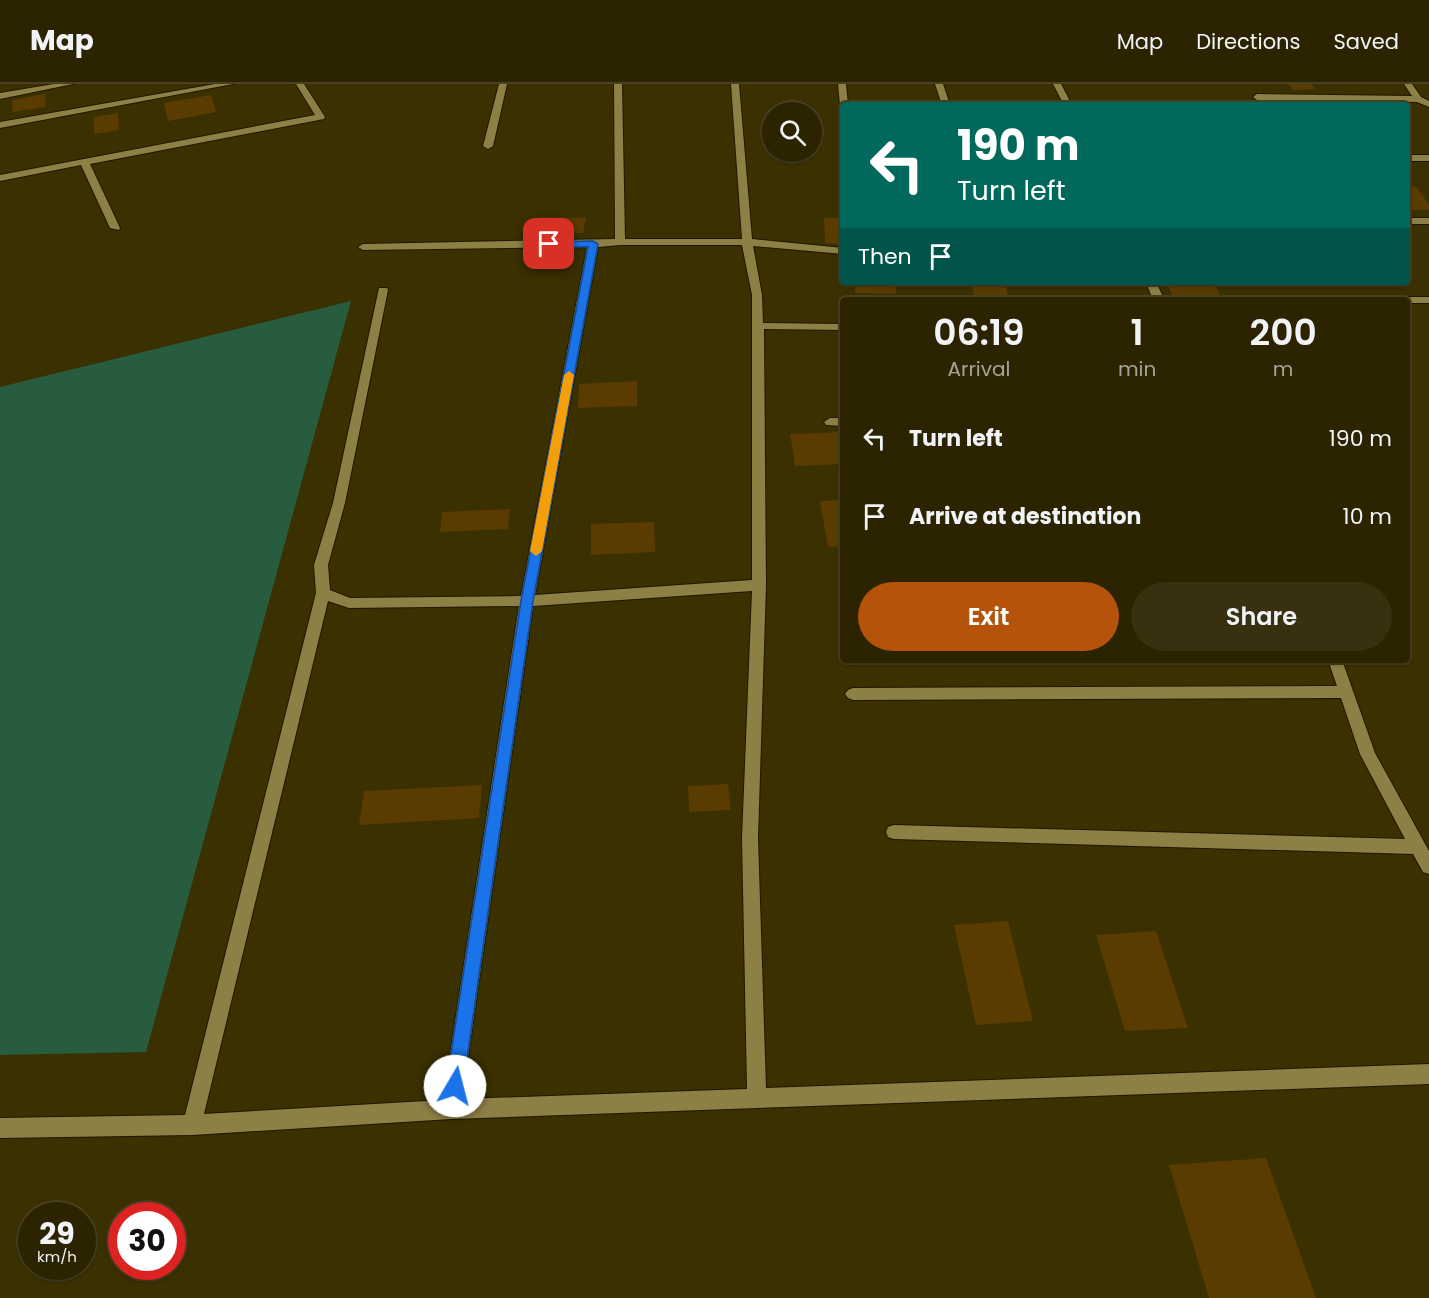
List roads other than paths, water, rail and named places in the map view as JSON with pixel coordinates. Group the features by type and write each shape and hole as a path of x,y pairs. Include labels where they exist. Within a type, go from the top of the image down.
{"street":[{"path":"0,96 69,84"},
{"path":"0,125 229,84"},
{"path":"0,178 84,161 207,141 321,117 300,84"},
{"path":"489,146 503,84"},
{"path":"618,84 620,242"},
{"path":"735,84 747,242 757,296 758,326 759,585 750,838 757,1098"},
{"path":"842,84 844,102"},
{"path":"939,84 945,102"},
{"path":"1058,84 1067,102"},
{"path":"1408,84 1418,99"},
{"path":"1257,97 1418,99 1429,104"},
{"path":"1410,158 1429,158"},
{"path":"84,161 115,228"},
{"path":"1410,221 1429,221"},
{"path":"363,247 747,242 840,251"},
{"path":"451,1109 527,601 593,244"},
{"path":"192,1125 323,593 321,565 339,503 383,290"},
{"path":"1410,300 1429,300"},
{"path":"758,326 840,327"},
{"path":"323,593 349,603 527,601 759,585"},
{"path":"1336,663 1368,754 1429,867"},
{"path":"853,694 1346,692"},
{"path":"894,832 1418,847"},
{"path":"0,1128 192,1125 451,1109 1429,1074"}]}
